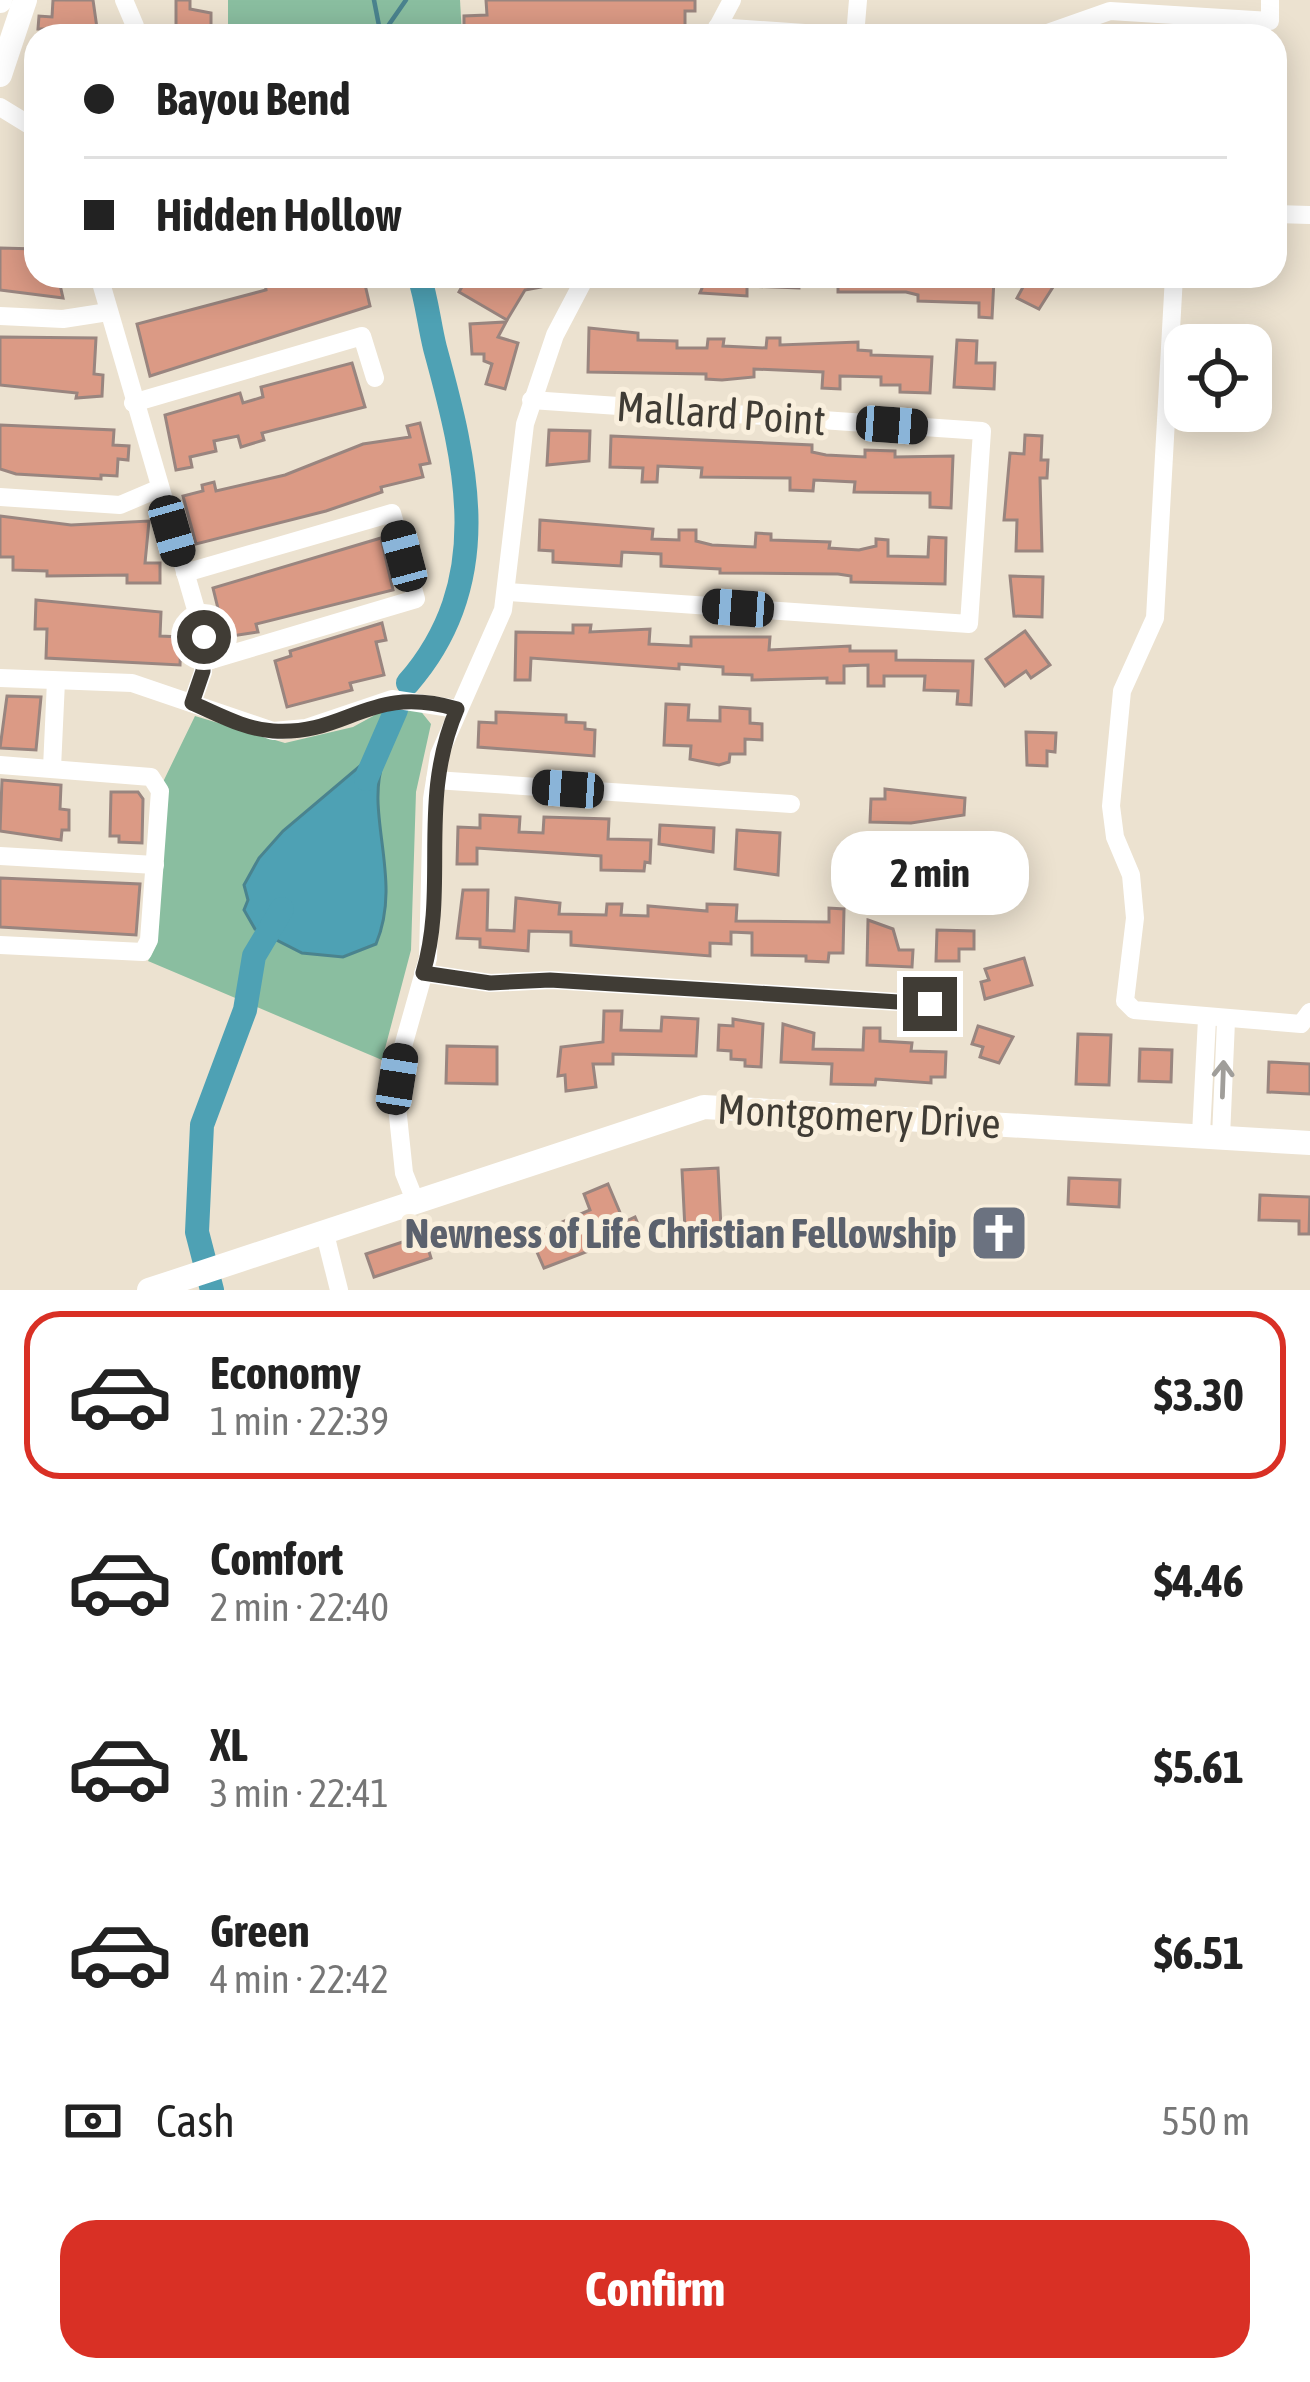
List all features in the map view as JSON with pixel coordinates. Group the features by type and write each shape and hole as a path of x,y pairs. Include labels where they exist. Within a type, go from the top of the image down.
{"main road":[{"path":"0,75 25,0"},
{"name":"Montgomery Drive","path":"149,1290 414,1198 704,1107 1310,1143"}],"street":[{"path":"1073,24 1110,11 1270,21 1270,0"},
{"path":"101,288 204,637 204,662 192,703"},
{"path":"414,1198 404,1173 396,1097 423,973 435,780 457,709 496,630 507,592 519,459 531,400 555,335 580,288"},
{"path":"1173,288 1155,618 1122,691 1112,806 1115,837 1131,875 1135,918 1127,1006 1216,1020 1301,1024 1310,1012"},
{"path":"0,316 63,320 108,312"},
{"path":"133,403 362,336 375,378"},
{"name":"Mallard Point","path":"507,592 969,624 982,431 531,400"},
{"path":"0,497 120,505 160,488"},
{"path":"185,573 392,513 416,599 204,662"},
{"path":"0,678 132,683 243,725 273,731 306,728 392,699 457,709"},
{"path":"52,768 56,681"},
{"path":"0,765 119,771 158,783 149,940 142,952 0,946"},
{"path":"435,780 790,804"},
{"path":"0,856 155,865"},
{"path":"423,973 490,983 550,980 930,1004"},
{"path":"1211,1136 1216,1020"},
{"path":"324,1230 339,1290"}],"green space":[{"path":"228,0 460,0 461,24 228,24"},
{"path":"386,709 419,709 431,724 416,792 411,950 382,1060 148,961 157,943 163,782 195,716 285,743 353,727"}],"water":[{"path":"373,755 383,762 378,804 386,896 376,944 343,957 302,953 255,929 244,910 248,900 244,885 259,858 283,831"}],"building":[{"path":"53,0 93,0 96,24 38,24 39,16 52,17"},
{"path":"176,0 190,0 190,9 211,13 211,24 176,24"},
{"path":"486,0 695,0 695,11 685,11 685,24 464,24 464,16 487,15"},
{"path":"0,248 24,249 24,288 61,288 63,298 0,290"},
{"path":"366,288 370,306 150,376 137,324 266,290"},
{"path":"461,288 536,288 525,290 507,320 459,292"},
{"path":"702,288 747,288 747,296 700,293"},
{"path":"838,288 994,288 992,318 979,317 979,303 918,301 918,295 906,292 838,292"},
{"path":"1022,288 1052,288 1039,309 1017,298"},
{"path":"506,322 498,337 518,343 505,389 486,384 492,364 484,361 484,354 472,354 470,324"},
{"path":"589,328 638,333 638,340 677,341 677,348 707,348 708,339 724,339 723,346 766,348 767,338 780,338 780,345 858,342 858,350 871,351 871,355 932,357 930,393 900,392 900,385 881,385 881,377 840,376 840,389 822,388 823,372 754,369 754,377 722,380 706,379 706,374 588,372"},
{"path":"0,337 96,338 94,374 103,375 102,396 76,398 77,393 0,385"},
{"path":"957,340 977,341 976,363 995,363 994,389 954,387"},
{"path":"352,363 365,407 262,433 264,440 241,447 238,436 214,441 216,451 190,457 192,467 176,470 165,415 240,393 243,403 263,397 261,387"},
{"path":"420,423 430,463 420,465 423,477 381,487 382,492 326,511 196,544 183,496 203,491 202,485 214,482 216,491 285,475 363,444 410,437 407,426"},
{"path":"0,425 114,430 113,445 129,446 128,460 118,459 117,476 101,475 101,479 16,474 0,469"},
{"path":"549,430 590,431 589,461 547,465"},
{"path":"1025,435 1042,436 1041,460 1048,460 1047,478 1040,478 1042,551 1016,551 1017,520 1004,520 1010,453 1024,454"},
{"path":"611,436 812,445 812,452 826,455 865,457 865,450 895,451 895,457 953,456 951,508 930,507 930,493 854,492 855,482 814,480 813,491 790,490 790,478 701,477 702,468 658,466 657,482 642,482 643,468 610,467"},
{"path":"0,516 71,525 149,521 145,563 160,563 160,583 127,583 127,575 47,576 47,571 13,570 13,557 0,557"},
{"path":"540,520 653,529 652,539 679,540 679,530 696,530 696,541 712,545 755,547 756,533 771,534 771,540 830,542 829,548 859,550 876,546 876,539 888,540 888,556 928,557 929,537 946,538 945,584 851,582 851,576 838,574 720,573 720,569 661,566 661,554 622,552 621,566 553,562 553,551 539,550"},
{"path":"381,538 393,590 256,624 258,632 225,637 213,588"},
{"path":"1010,576 1043,577 1042,617 1014,616"},
{"path":"36,600 161,612 160,636 181,637 180,665 46,658 47,629 35,629"},
{"path":"382,623 386,640 376,642 384,675 350,683 352,690 287,707 275,661 291,656 290,651"},
{"path":"573,625 591,625 590,632 650,629 649,644 691,646 691,637 770,637 769,650 850,646 850,651 896,651 896,660 973,661 971,705 957,704 958,691 924,690 925,676 884,676 884,686 868,686 868,665 844,666 844,683 827,683 827,678 752,680 752,675 723,674 723,667 679,664 679,669 531,658 530,680 515,680 516,632 573,633"},
{"path":"1025,631 1050,665 1031,678 1026,671 1005,686 986,659"},
{"path":"7,696 41,697 36,750 0,748"},
{"path":"666,704 689,705 688,720 720,721 720,707 750,709 750,723 762,724 762,740 745,739 745,754 730,754 729,762 719,765 690,759 691,746 664,745"},
{"path":"496,712 566,715 566,722 585,723 585,729 595,730 594,756 478,747 479,722 496,723"},
{"path":"1026,732 1056,733 1055,752 1047,751 1047,766 1027,765"},
{"path":"2,780 61,785 60,809 69,810 69,830 62,830 61,840 0,831"},
{"path":"885,789 965,798 964,815 911,823 870,822 871,799 885,799"},
{"path":"111,792 138,792 143,799 142,843 119,842 119,836 110,836"},
{"path":"480,815 520,817 519,832 543,833 544,817 609,819 608,839 651,840 650,863 645,862 644,871 601,870 601,856 477,848 477,864 457,864 458,827 480,828"},
{"path":"660,825 714,828 713,852 659,844"},
{"path":"737,830 780,833 778,875 735,869"},
{"path":"0,878 140,884 136,935 0,927"},
{"path":"463,890 488,890 487,930 514,931 516,898 560,903 559,914 606,915 607,904 622,904 621,915 648,916 648,906 707,911 707,904 737,905 736,921 829,922 829,908 844,909 843,953 829,953 828,962 806,961 806,956 752,955 752,933 731,932 731,944 710,943 710,956 571,945 571,932 529,931 528,951 480,947 480,939 457,938"},
{"path":"868,920 893,929 899,950 913,950 912,967 867,965"},
{"path":"937,930 974,931 974,949 959,949 959,961 936,961"},
{"path":"1024,958 1032,985 985,999 981,982 989,980 985,969"},
{"path":"604,1011 622,1011 621,1030 661,1031 662,1017 698,1019 696,1056 613,1054 613,1064 593,1064 596,1087 566,1091 565,1075 558,1076 561,1047 603,1042"},
{"path":"733,1019 763,1024 761,1067 745,1066 745,1060 731,1059 731,1051 718,1050 719,1025 733,1026"},
{"path":"783,1024 814,1033 813,1049 863,1050 864,1028 880,1028 880,1041 912,1043 911,1051 946,1052 945,1077 931,1077 931,1083 876,1079 875,1085 831,1084 832,1064 781,1062"},
{"path":"978,1026 1013,1037 999,1063 980,1057 983,1047 972,1044"},
{"path":"1078,1034 1111,1035 1109,1085 1076,1084"},
{"path":"447,1046 497,1047 497,1084 446,1083"},
{"path":"1140,1049 1172,1050 1171,1082 1139,1081"},
{"path":"1269,1062 1310,1064 1310,1094 1268,1092"},
{"path":"718,1168 721,1228 685,1229 682,1170"},
{"path":"1069,1178 1120,1180 1119,1207 1068,1204"},
{"path":"608,1184 624,1222 635,1217 641,1231 544,1268 530,1236 590,1210 584,1194"},
{"path":"1260,1195 1310,1197 1309,1234 1299,1234 1299,1221 1259,1220"},
{"path":"424,1235 431,1258 374,1277 366,1254"}],"waterway":[{"path":"374,0 379,24"},
{"path":"389,24 406,0"},
{"path":"408,683 436,644 454,604 464,563 466,522 457,436 422,288"},
{"path":"366,779 396,710"},
{"path":"212,1290 197,1232 202,1125 245,1010 254,956 282,909"}],"place":[{"name":"Newness of Life Christian Fellowship","path":"999,1233"}],"route":[{"path":"204,637 203,671 192,703 243,725 273,731 306,728 392,699 428,700 457,709 439,755 432,799 430,931 423,973 490,983 550,980 930,1004"}]}
